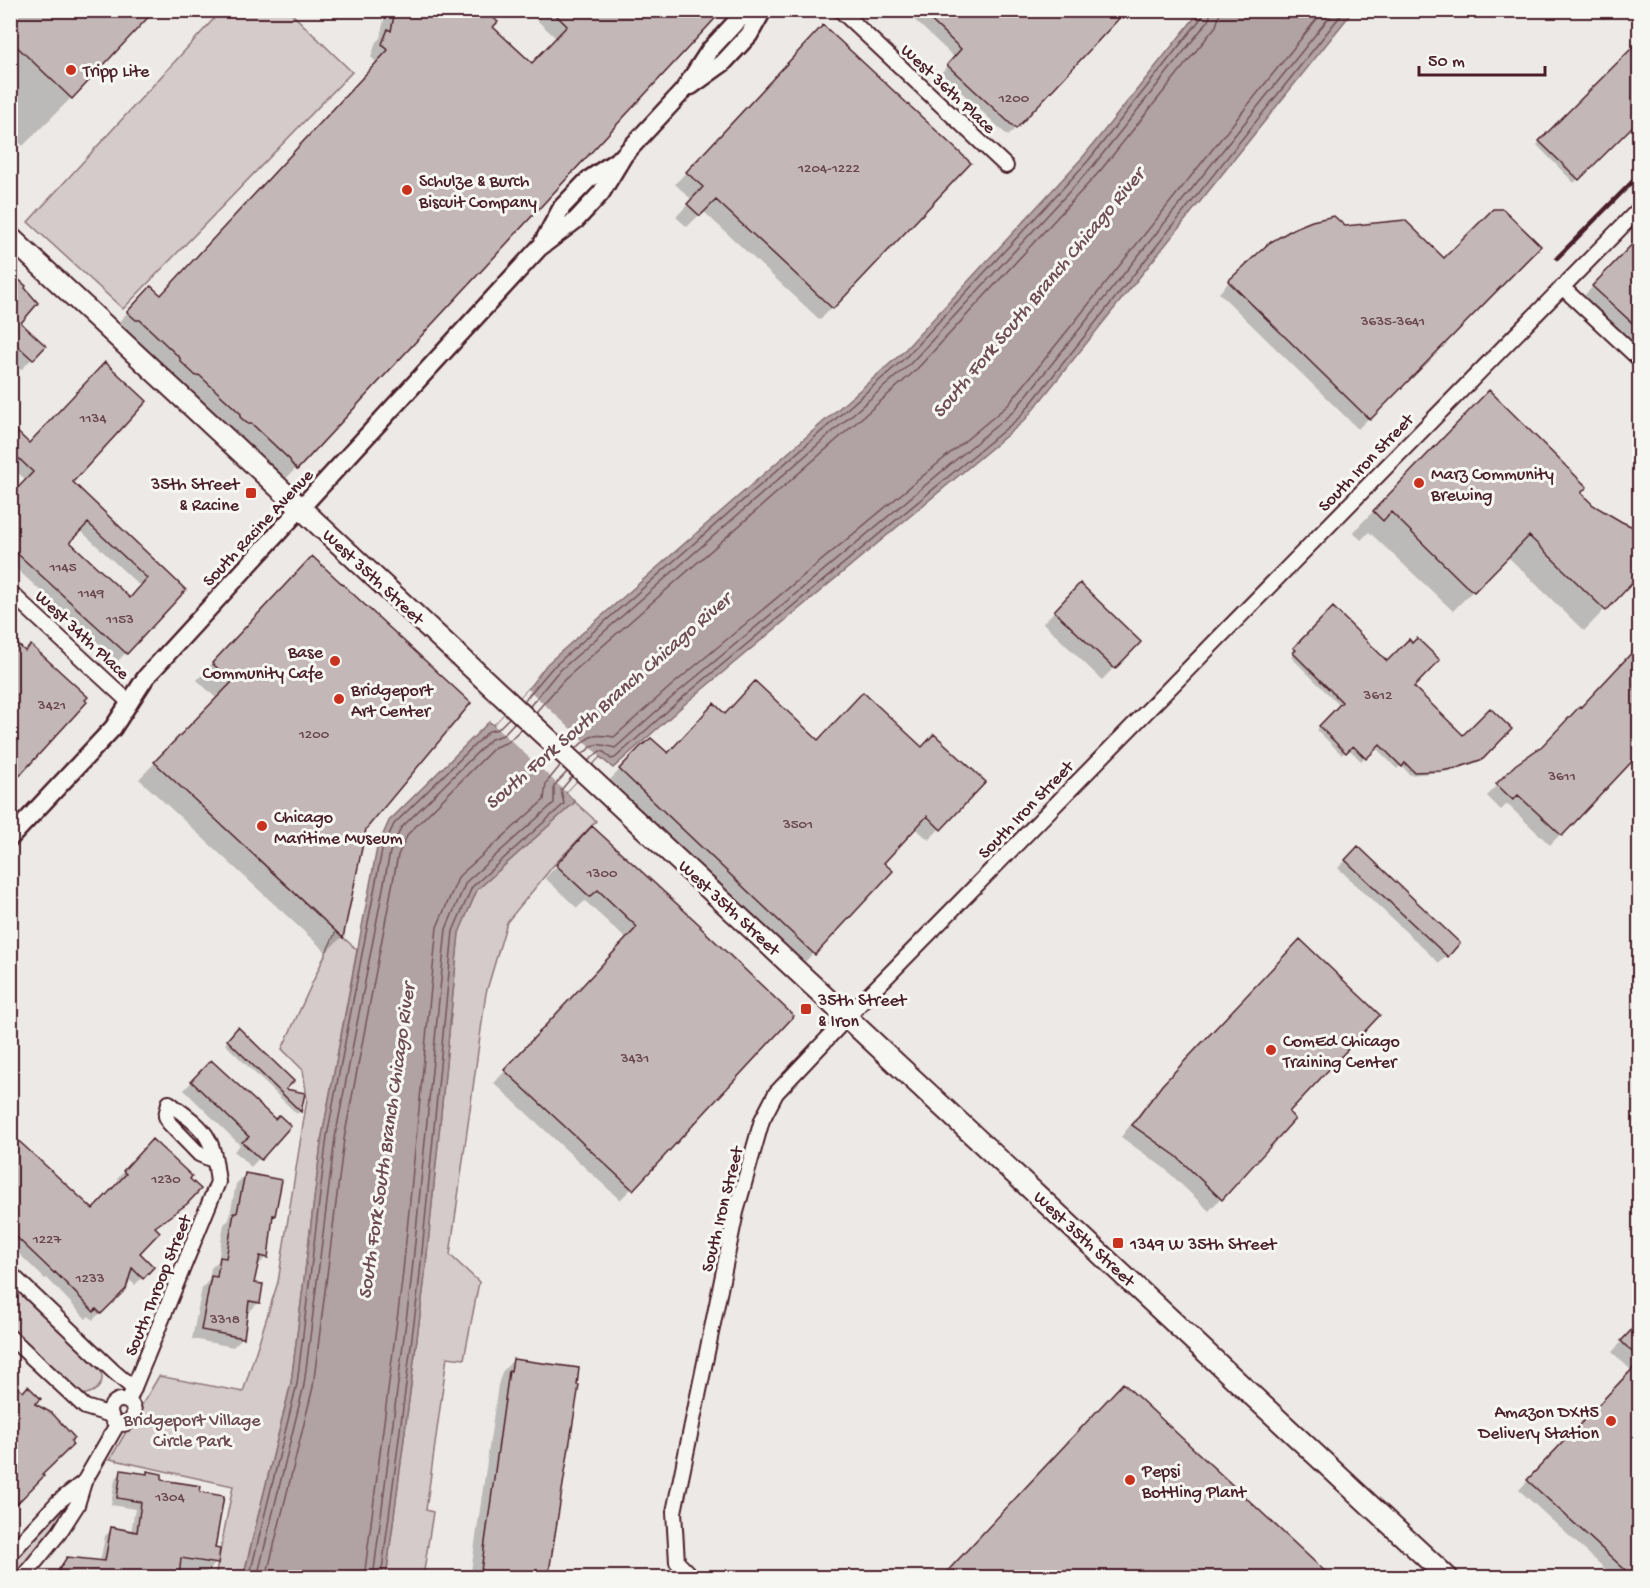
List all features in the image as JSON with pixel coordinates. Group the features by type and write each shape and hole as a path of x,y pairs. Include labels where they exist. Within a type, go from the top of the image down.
{"main road":[{"name":"West 35th Street","path":"10,237 848,1016 1448,1578"}],"street":[{"name":"South Racine Avenue","path":"10,838 109,732 146,677 539,248 562,207 588,180 624,155 683,91 709,51 735,23 751,10"},
{"name":"South Racine Avenue","path":"683,91 723,63 748,36 763,10"},
{"name":"West 36th Place","path":"840,10 1006,166"},
{"name":"South Iron Street","path":"693,1578 677,1562 674,1512 736,1212 762,1120 776,1094 848,1016 1640,208"},
{"path":"1562,287 1640,360"},
{"name":"West 34th Place","path":"10,592 130,703"},
{"name":"South Throop Street","path":"128,1402 218,1182 215,1161"},
{"path":"10,1273 134,1389"},
{"path":"10,1337 85,1407 114,1419"},
{"name":"South Throop Street","path":"22,1578 59,1533 76,1505 84,1482 114,1419 111,1408 116,1402 128,1402 134,1408 134,1416 129,1422 114,1419"},
{"name":"South Throop Street","path":"10,1554 58,1502 84,1482"}],"green space":[{"path":"221,11 289,11 352,72 123,309 28,222"},
{"path":"575,802 596,821 553,866 507,922 486,993 450,1255 479,1282 464,1359 447,1357 426,1510 433,1512 423,1577 386,1578 424,1284 459,932 477,890"},
{"name":"Bridgeport Village Circle Park","path":"336,931 357,950 322,1136 291,1383 243,1577 215,1577 233,1486 110,1459 159,1376 243,1392 278,1282 307,1099 303,1070 282,1049"},
{"path":"10,1282 97,1362 102,1374 98,1388 81,1395 11,1333"},
{"path":"76,1496 20,1577 11,1577 10,1565"}],"water":[{"name":"South Fork South Branch Chicago River","path":"1200,11 1353,11 1024,421 686,703 613,768 600,757 566,792 575,802 477,890 459,933 424,1284 386,1577 243,1578 291,1383 322,1136 377,848 389,821 489,722 494,725 528,689 547,664 901,354 1083,157"}],"pier":[{"path":"528,689 600,756 566,792 494,725"}],"building":[{"name":"Tripp Lite","path":"10,10 155,10 72,99 10,40"},
{"name":"Schulze & Burch Biscuit Company","path":"395,10 476,10 481,16 486,11 498,22 493,27 532,63 567,26 551,10 723,10 297,470 290,460 252,424 248,424 240,417 241,414 199,375 196,376 140,320 136,320 127,312 151,286 161,295 388,50 382,44 388,29 391,31"},
{"path":"920,10 1127,10 1016,129 947,65 961,49"},
{"path":"823,25 971,163 833,309 716,200 700,216 687,204 703,187 686,172"},
{"path":"1640,40 1640,119 1579,180 1539,141"},
{"path":"1493,209 1503,209 1541,246 1370,420 1228,281 1269,243 1312,221 1334,216 1345,226 1405,220 1444,258"},
{"path":"1640,236 1640,330 1592,286"},
{"path":"10,272 26,286 25,288 38,303 21,323 46,346 33,360 10,339"},
{"path":"105,362 147,401 73,482 186,590 127,654 10,547 10,496 33,472 10,450 10,425 29,443","holes":["88,523 147,578 130,598 70,542"]},
{"path":"1489,390 1587,487 1581,493 1593,505 1640,530 1640,575 1606,611 1529,536 1474,592 1391,512 1383,521 1373,511"},
{"path":"312,556 471,703 366,829 343,938 154,762 232,682 212,663"},
{"path":"1080,583 1141,642 1115,669 1054,611"},
{"path":"1333,607 1387,661 1409,639 1412,643 1417,638 1440,660 1414,687 1463,735 1490,708 1512,729 1483,759 1441,771 1414,772 1405,763 1402,767 1380,745 1366,759 1353,746 1346,753 1319,726 1342,702 1293,653 1296,650 1293,648"},
{"path":"10,637 25,651 31,645 88,697 85,700 87,702 10,786"},
{"path":"1640,644 1640,753 1562,836 1518,795 1513,800 1496,784 1515,765 1542,746"},
{"path":"755,681 818,740 863,692 922,747 934,734 986,782 941,830 927,816 884,863 893,871 815,955 619,769 651,738 668,753 714,703 725,714"},
{"path":"592,826 701,926 794,1016 633,1190 504,1070 637,927 598,890 590,897 556,865"},
{"path":"1358,846 1460,943 1448,957 1345,860"},
{"name":"ComEd Chicago Training Center","path":"1300,939 1380,1015 1289,1112 1295,1119 1222,1200 1176,1156 1132,1125 1162,1085"},
{"path":"238,1027 294,1081 286,1089 305,1093 301,1112 227,1040"},
{"path":"211,1060 275,1119 279,1115 291,1126 261,1160 242,1142 249,1137 191,1081"},
{"path":"10,1133 93,1209 126,1174 123,1171 152,1139 192,1176 190,1179 201,1189 187,1204 155,1227 160,1232 140,1253 154,1267 143,1279 132,1268 126,1289 101,1314 96,1309 94,1312 10,1231"},
{"path":"245,1173 282,1180 275,1216 273,1215 268,1258 260,1256 254,1283 263,1284 260,1303 249,1301 244,1338 201,1330 211,1276 217,1277 220,1257 226,1258 234,1213 237,1213"},
{"path":"1640,1321 1640,1360 1621,1341"},
{"path":"513,1359 579,1368 577,1385 579,1385 548,1578 480,1578 509,1371 511,1371"},
{"name":"Amazon DXH5 Delivery Station","path":"1640,1361 1640,1578 1634,1578 1527,1480"},
{"path":"10,1380 23,1392 28,1386 41,1399 35,1404 52,1413 74,1437 71,1441 73,1445 10,1511"},
{"name":"Pepsi Bottling Plant","path":"1123,1383 1332,1578 941,1578"},
{"path":"121,1470 162,1474 162,1480 201,1486 200,1492 224,1496 215,1548 220,1549 218,1564 181,1558 179,1578 71,1578 72,1573 58,1571 67,1557 105,1561 111,1527 137,1532 141,1502 117,1498"}],"railway":[{"path":"1557,258 1640,174"}],"place":[{"name":"Tripp Lite","path":"71,70"},
{"name":"Schulze & Burch Biscuit Company","path":"407,190"},
{"name":"Marz Community Brewing","path":"1419,483"},
{"name":"35th Street & Racine","path":"251,493"},
{"name":"Base Community Cafe","path":"335,661"},
{"name":"Bridgeport Art Center","path":"339,699"},
{"name":"Chicago Maritime Museum","path":"262,826"},
{"name":"35th Street & Iron","path":"806,1009"},
{"name":"ComEd Chicago Training Center","path":"1271,1050"},
{"name":"1349 W 35th Street","path":"1118,1243"},
{"name":"Amazon DXH5 Delivery Station","path":"1611,1421"},
{"name":"Pepsi Bottling Plant","path":"1130,1480"}]}
